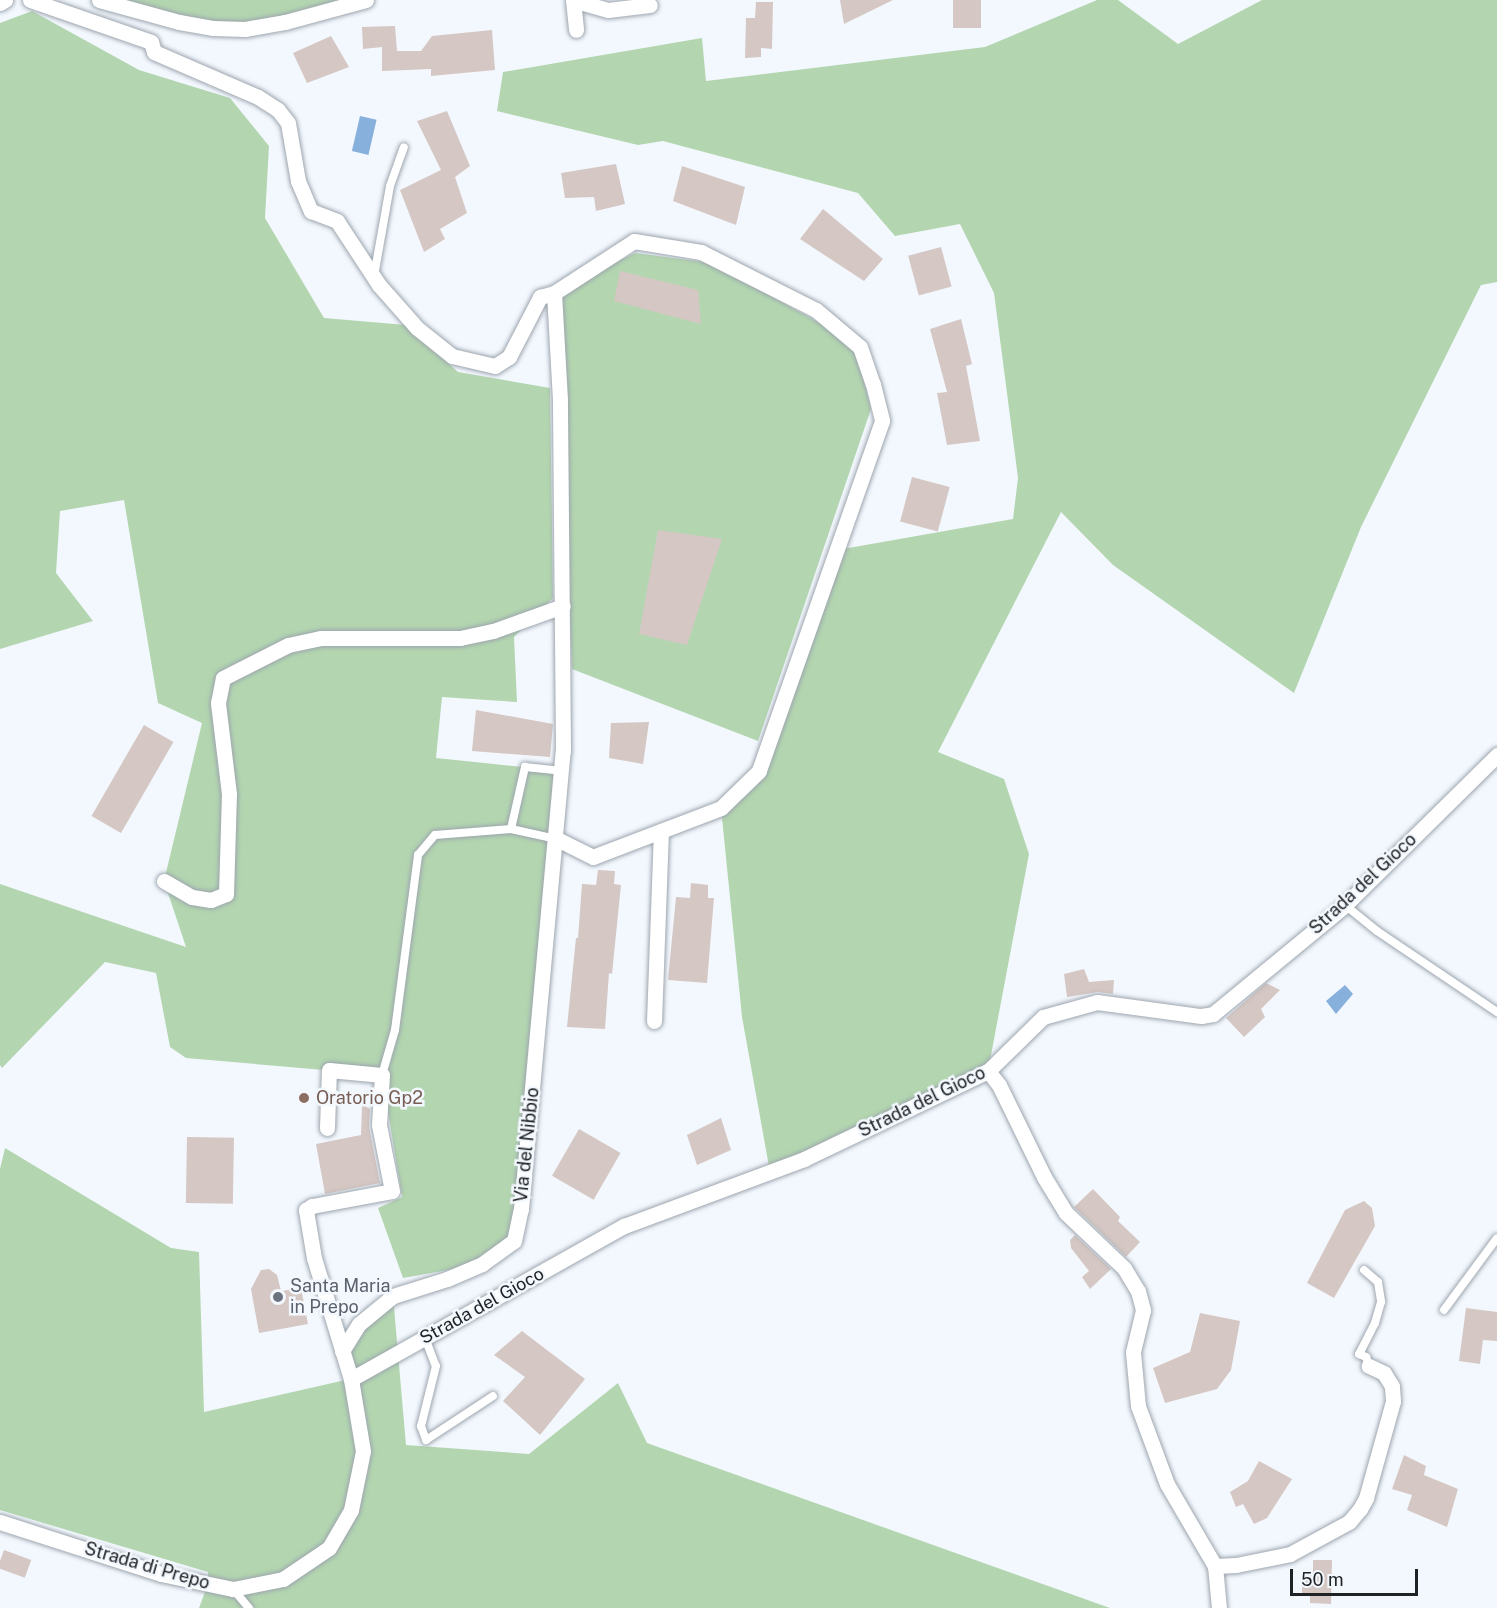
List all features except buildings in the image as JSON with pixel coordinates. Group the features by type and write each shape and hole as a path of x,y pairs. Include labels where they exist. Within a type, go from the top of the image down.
{"street":[{"path":"0,3 5,0"},
{"path":"30,0 151,42 154,52 258,97 278,110 288,123 298,181 311,211 338,221 374,277 417,328 452,356 495,366 509,357 540,297 554,292 634,241 701,252 816,310 860,347 873,384 882,422 759,771 721,808 592,857 557,839"},
{"path":"99,0 179,22 213,28 246,29 285,22 366,0"},
{"path":"576,30 573,0 608,10 650,5"},
{"name":"Via del Nibbio","path":"342,1351 359,1324 393,1296 447,1279 482,1264 514,1241 521,1209 562,771 563,606 560,399 554,292"},
{"path":"164,881 192,897 211,900 226,894 229,794 218,703 223,678 288,645 321,639 460,638 493,632 563,606"},
{"name":"Strada del Gioco","path":"351,1379 624,1226 804,1159 988,1071 1043,1017 1097,1002 1201,1016 1213,1014 1345,905 1497,755"},
{"path":"654,1021 661,831"},
{"path":"327,1128 329,1070 382,1075"},
{"path":"988,1071 999,1085 1044,1177 1066,1213 1124,1268 1138,1291 1143,1310 1133,1352 1138,1406 1167,1485 1215,1566 1220,1608"},
{"name":"Strada di Prepo","path":"0,1522 162,1574 233,1589 283,1579 328,1548 351,1510 363,1451 351,1379 314,1258 306,1210 312,1206 392,1191 379,1125 382,1075"},
{"path":"1215,1566 1236,1565 1290,1554 1349,1522 1360,1509 1366,1498 1393,1401 1392,1386 1384,1374 1369,1366"}],"lane":[{"path":"374,277 390,186 404,147"},
{"path":"510,829 525,767 562,771"},
{"path":"382,1075 395,1030 418,855 435,835 510,829 557,839"},
{"path":"1345,905 1377,931 1497,1012"},
{"path":"1444,1310 1497,1238"},
{"path":"1364,1270 1378,1282 1381,1302 1375,1323 1359,1354 1366,1357 1369,1366"},
{"path":"425,1338 436,1365 422,1426 426,1440 493,1396"},
{"path":"233,1589 249,1608"}],"green space":[{"path":"99,0 366,0 245,29"},
{"path":"1097,0 1118,0 1178,44 1262,0 1497,0 1497,282 1481,285 1361,527 1294,693 1113,565 1061,512 938,752 1004,779 1029,854 988,1071 770,1172 742,1017 721,808 760,771 837,550 1013,519 1018,478 994,293 960,224 895,236 858,193 663,141 638,145 497,111 503,72 702,38 706,81 985,47"},
{"path":"32,11 139,70 230,98 269,146 265,218 324,318 406,325 458,372 550,388 553,598 514,637 517,702 442,697 436,758 562,771 514,1241 482,1264 403,1278 378,1208 402,1197 382,1075 186,1058 170,1047 156,973 105,962 2,1068 0,1065 0,884 186,947 164,881 202,723 158,703 124,500 60,511 56,573 93,621 0,649 0,23"},
{"path":"635,253 711,263 854,342 871,409 758,741 572,669 557,291"},
{"path":"5,1148 171,1248 199,1252 204,1412 350,1379 342,1351 393,1296 406,1445 529,1454 618,1383 647,1443 1110,1608 199,1608 208,1584 208,1572 0,1510 0,1169"}],"water":[{"path":"360,116 377,120 368,155 352,151"},
{"path":"1345,985 1353,994 1336,1014 1326,1001"}],"place":[{"name":"Oratorio Gp2","path":"304,1098"},
{"name":"Santa Maria in Prepo","path":"278,1297"}]}
